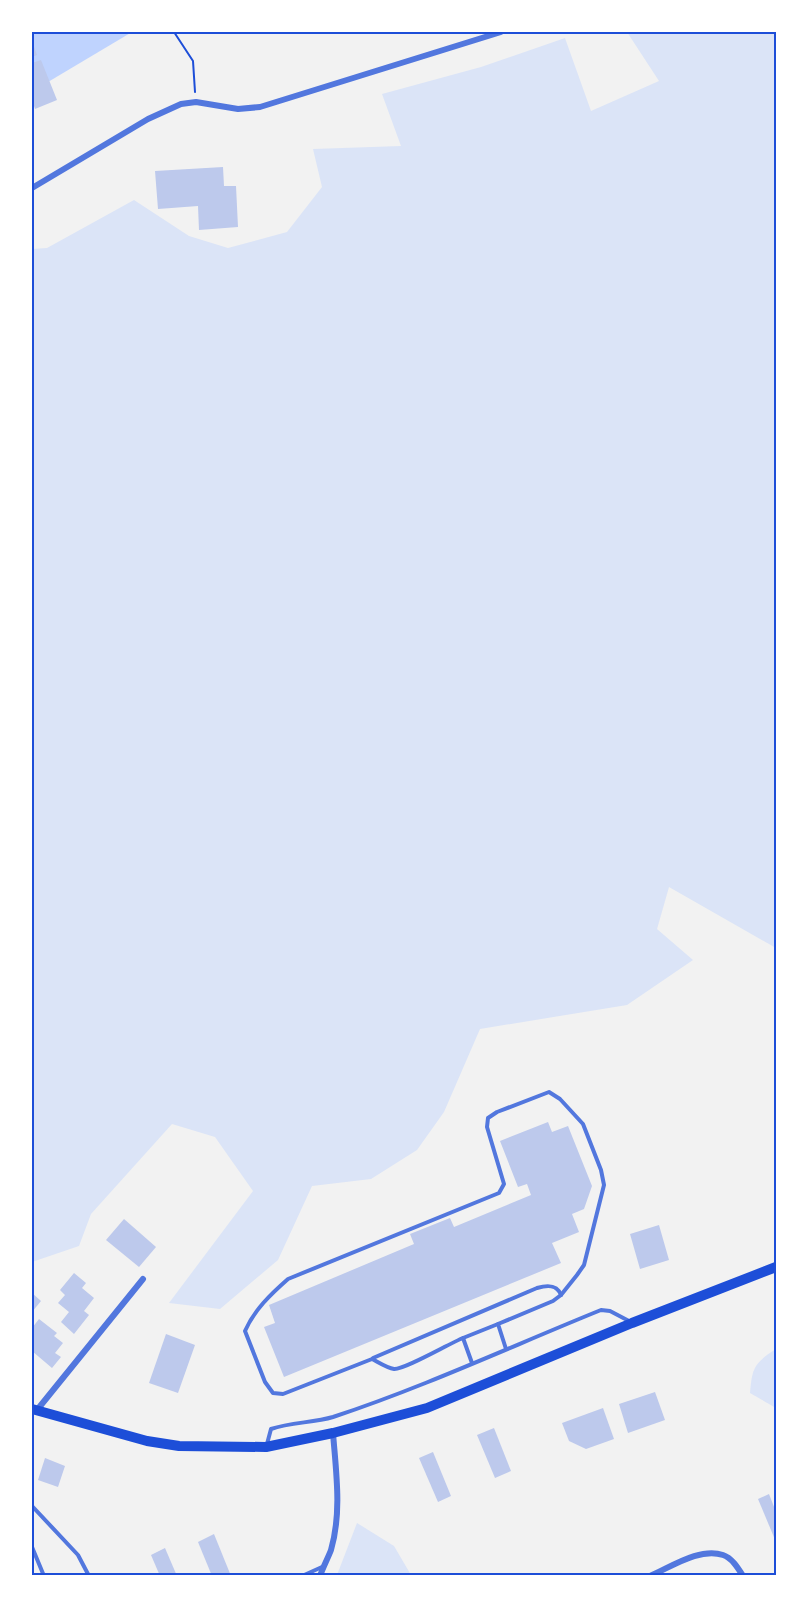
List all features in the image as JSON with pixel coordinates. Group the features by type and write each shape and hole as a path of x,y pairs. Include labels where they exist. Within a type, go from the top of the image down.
{"main road":[{"path":"34,1410 158,1443 179,1446 266,1447 333,1433 427,1408 632,1323 777,1268"}],"street":[{"path":"32,188 148,119 181,104 196,102 238,110 260,107 501,32"},
{"path":"34,1410 143,1278"},
{"path":"320,1575 330,1552 337,1514 338,1491 333,1433"},
{"path":"650,1575 707,1553 724,1555 743,1575"}],"lane":[{"path":"372,1359 394,1369 405,1366 444,1346 553,1301 561,1295 584,1265 604,1185 601,1170 583,1124 560,1099 549,1092 497,1112 488,1118 487,1127 504,1184 499,1193 288,1279 250,1319 245,1331 265,1382 273,1393 283,1394 372,1359 537,1288 548,1285 554,1287 561,1295"},
{"path":"266,1447 271,1429 330,1418 601,1310 610,1311 632,1323"},
{"path":"498,1324 506,1349"},
{"path":"463,1338 472,1363"},
{"path":"32,1506 78,1555 89,1575"},
{"path":"32,1547 44,1575"},
{"path":"302,1575 323,1567"}],"path":[{"path":"174,32 193,61 196,102"}],"shaded area":[{"path":"627,32 776,32 776,948 669,887 657,929 693,960 627,1005 480,1029 444,1112 417,1150 371,1179 312,1186 278,1260 220,1309 169,1303 253,1191 215,1137 172,1124 91,1214 79,1246 32,1262 32,249 47,248 134,200 189,236 228,248 287,232 322,187 313,149 401,146 382,94 481,67 565,38 591,111 659,81"},
{"path":"776,1349 776,1408 750,1393 753,1372 763,1358"},
{"path":"357,1523 394,1546 411,1575 337,1575"}],"water":[{"path":"32,32 132,32 48,82 32,83"}],"building":[{"path":"32,41 37,55 32,57"},
{"path":"41,60 57,100 35,109 32,100 32,63"},
{"path":"223,167 224,186 236,186 238,227 199,230 198,206 158,209 155,171"},
{"path":"548,1122 552,1132 568,1126 592,1186 584,1209 572,1214 579,1232 552,1243 561,1263 284,1377 264,1327 275,1323 269,1305 414,1244 410,1234 450,1218 454,1227 531,1195 527,1184 518,1187 500,1141"},
{"path":"124,1219 156,1247 139,1267 106,1240"},
{"path":"659,1225 669,1260 640,1269 630,1234"},
{"path":"74,1273 86,1283 82,1288 94,1298 84,1311 89,1315 74,1334 61,1322 69,1312 58,1303 65,1295 60,1290"},
{"path":"32,1293 41,1301 32,1312"},
{"path":"39,1319 57,1333 54,1336 63,1343 55,1353 61,1357 52,1368 32,1351 32,1328"},
{"path":"166,1334 195,1345 178,1393 149,1383"},
{"path":"655,1392 665,1420 628,1433 619,1404"},
{"path":"603,1408 614,1439 586,1449 569,1441 562,1423"},
{"path":"494,1428 511,1471 495,1478 477,1435"},
{"path":"433,1452 451,1496 438,1502 419,1458"},
{"path":"45,1458 65,1466 58,1487 38,1480"},
{"path":"769,1494 776,1512 776,1542 758,1499"},
{"path":"214,1534 231,1576 212,1576 198,1542"},
{"path":"165,1548 177,1576 160,1576 151,1555"}]}
